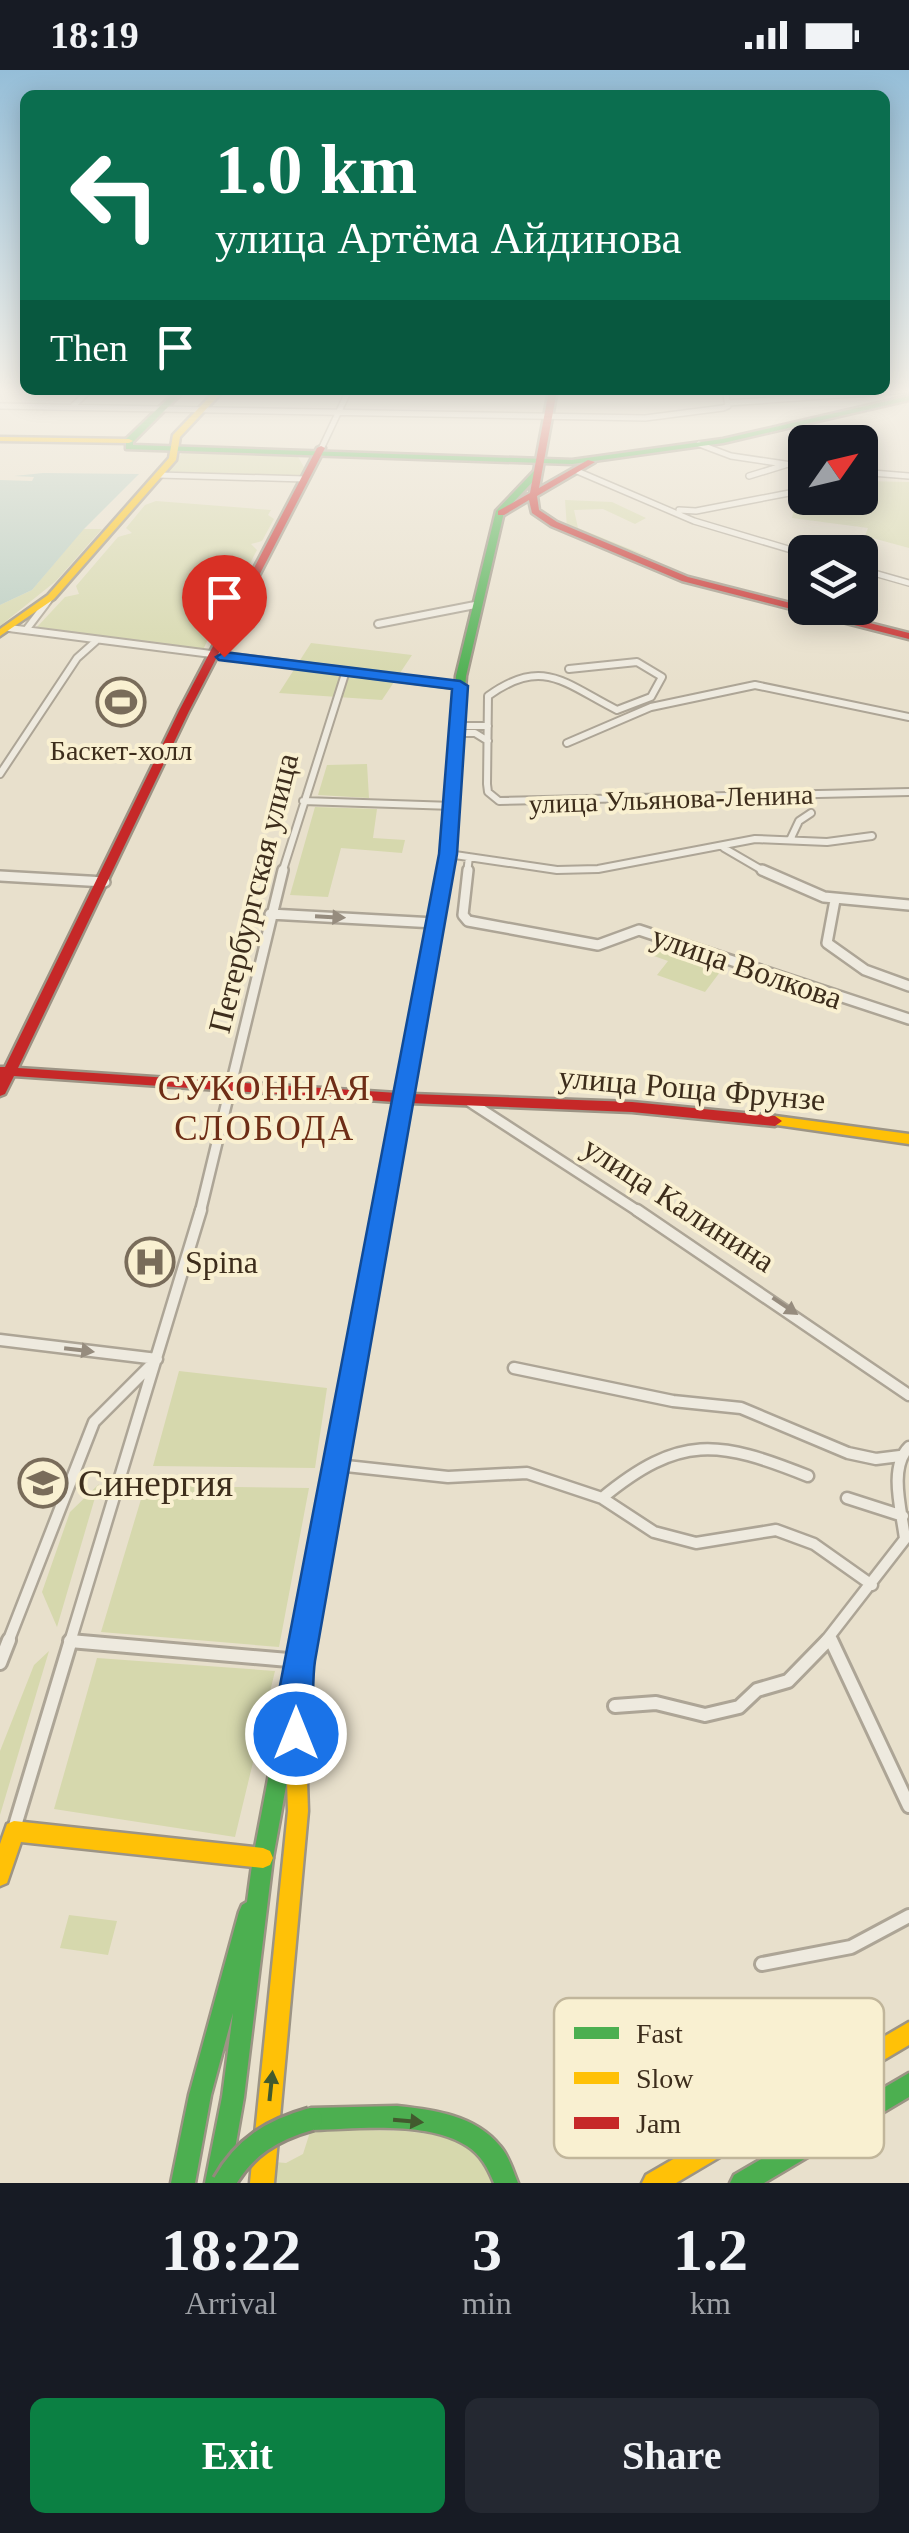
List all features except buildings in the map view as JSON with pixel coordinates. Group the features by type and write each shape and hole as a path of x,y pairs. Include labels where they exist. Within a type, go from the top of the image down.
{"main road":[{"path":"3,630 50,590 137,488"},
{"path":"3,630 51,596 147,488"},
{"path":"0,1091 4,1071 105,882 212,656 300,488"},
{"path":"220,2183 263,1858 448,854 460,686 475,604 501,514 521,488"},
{"path":"534,504 536,488"},
{"path":"501,514 534,504 555,488"},
{"path":"534,504 579,538 684,579 909,636"},
{"name":"улица Калинина","path":"4,1071 470,1102"},
{"name":"улица Роща Фрунзе","path":"470,1102 632,1107 800,1123 909,1139"},
{"path":"262,2183 298,1811 294,1696"},
{"path":"14,1831 263,1858"},
{"name":"Петербургская улица","path":"0,1876 14,1831"},
{"path":"183,2183 200,2095 263,1858"},
{"path":"884,2048 909,2033"},
{"path":"884,2099 909,2084"},
{"path":"220,2183 242,2152 261,2136 311,2119 398,2120 472,2132 498,2150 506,2183"},
{"path":"654,2183 704,2158"},
{"path":"742,2183 784,2158"}],"street":[{"path":"619,488 694,521 788,549"},
{"path":"667,507 720,505 788,493"},
{"path":"878,574 909,582"},
{"path":"26,630 51,596"},
{"path":"378,624 475,604"},
{"path":"3,630 460,686"},
{"path":"0,774 78,658 96,640"},
{"path":"457,730 488,726 488,696 519,676 564,678 618,710 651,698 662,677 636,662 569,670"},
{"name":"Петербургская улица","path":"14,1831 236,1085 270,914 345,674"},
{"path":"566,743 650,707 755,685 909,717"},
{"name":"улица Ульянова-Ленина","path":"488,726 488,792 499,802 909,792"},
{"path":"457,730 475,733 488,741"},
{"path":"303,800 452,806"},
{"path":"790,840 799,821 811,813"},
{"path":"448,854 584,870 755,840 872,836"},
{"path":"724,848 781,879 836,900 909,905"},
{"name":"улица Волкова","path":"470,857 462,915 468,921 598,944 639,930 909,1019"},
{"path":"0,876 105,882"},
{"path":"836,900 827,943 844,959 878,978 909,986"},
{"path":"270,914 436,923"},
{"name":"улица Калинина","path":"470,1102 762,1291 909,1395"},
{"path":"0,1340 157,1359"},
{"name":"Петербургская улица","path":"0,1663 94,1422 157,1359"},
{"path":"514,1368 672,1401 741,1408 848,1452 876,1459 904,1451 905,1538 830,1637 788,1681 757,1690 739,1707 705,1715 656,1703 615,1706"},
{"path":"602,1498 641,1464 676,1449 714,1445 747,1451 808,1476"},
{"path":"336,1465 448,1477 527,1472 602,1498 654,1532 696,1542 776,1530 814,1544 872,1585"},
{"path":"847,1498 904,1516"},
{"path":"830,1637 909,1806"},
{"path":"70,1642 300,1661"},
{"path":"762,1964 851,1947 909,1916"}],"green space":[{"path":"878,488 909,488 909,548 878,540 878,535 865,535 868,528 792,518 878,515"},
{"path":"565,500 612,502 646,518 635,524 603,509 574,510 578,528 655,559 567,528"},
{"path":"156,501 271,510 268,515 274,519 262,541 251,544 257,550 234,594 228,596 203,650 37,627 65,597 79,594 76,586 118,537 132,533 126,528 145,505"},
{"path":"83,529 102,529 56,581 0,626 0,605 32,590"},
{"path":"311,643 412,655 382,700 279,693"},
{"path":"367,764 369,798 318,795 327,765"},
{"path":"315,807 377,809 373,838 405,840 402,853 341,848 328,897 290,895"},
{"path":"662,947 723,968 705,992 657,975 668,961 654,956"},
{"path":"179,1371 327,1388 315,1468 153,1466"},
{"path":"99,1484 57,1627 42,1592 70,1512"},
{"path":"145,1486 309,1488 279,1647 101,1632"},
{"path":"49,1651 0,1815 0,1751 34,1665"},
{"path":"97,1658 275,1671 235,1837 54,1809"},
{"path":"69,1915 117,1921 108,1955 60,1948"},
{"path":"311,2129 404,2131 480,2140 500,2183 273,2183 274,2162 286,2163 303,2154"}],"shaded area":[{"path":"0,488 125,488 32,590 0,605"}],"traffic: fast":[{"path":"455,752 461,676 500,511 523,488"},
{"path":"217,2183 233,2097 263,1858 339,1448"},
{"path":"183,2183 200,2095 249,1912"},
{"path":"884,2099 909,2084"},
{"path":"311,2119 397,2117 454,2127 477,2139 495,2157 506,2183"},
{"path":"224,2183 240,2158 260,2140 311,2119"},
{"path":"742,2183 784,2158"}],"traffic: slow":[{"path":"0,633 51,597 147,488"},
{"path":"775,1121 909,1139"},
{"path":"262,2183 298,1811 295,1721"},
{"path":"0,1876 14,1831 263,1858"},
{"path":"884,2048 909,2033"},
{"path":"654,2183 696,2158"}],"traffic: jam":[{"path":"0,1091 184,711 300,488"},
{"path":"535,488 535,511 554,524 685,579 909,636"},
{"path":"501,513 546,488"},
{"path":"339,1448 448,854 455,752"},
{"path":"0,1071 403,1098 632,1107 775,1121"}],"place":[{"name":"Баскет-холл","path":"121,702"},
{"name":"Spina","path":"150,1262"},
{"name":"Синергия","path":"43,1483"}],"district":[{"name":"СУКОННАЯ СЛОБОДА","path":"265,1108"}],"route":[{"path":"224,657 460,686 448,854 300,1661 294,1696 296,1734"}]}
